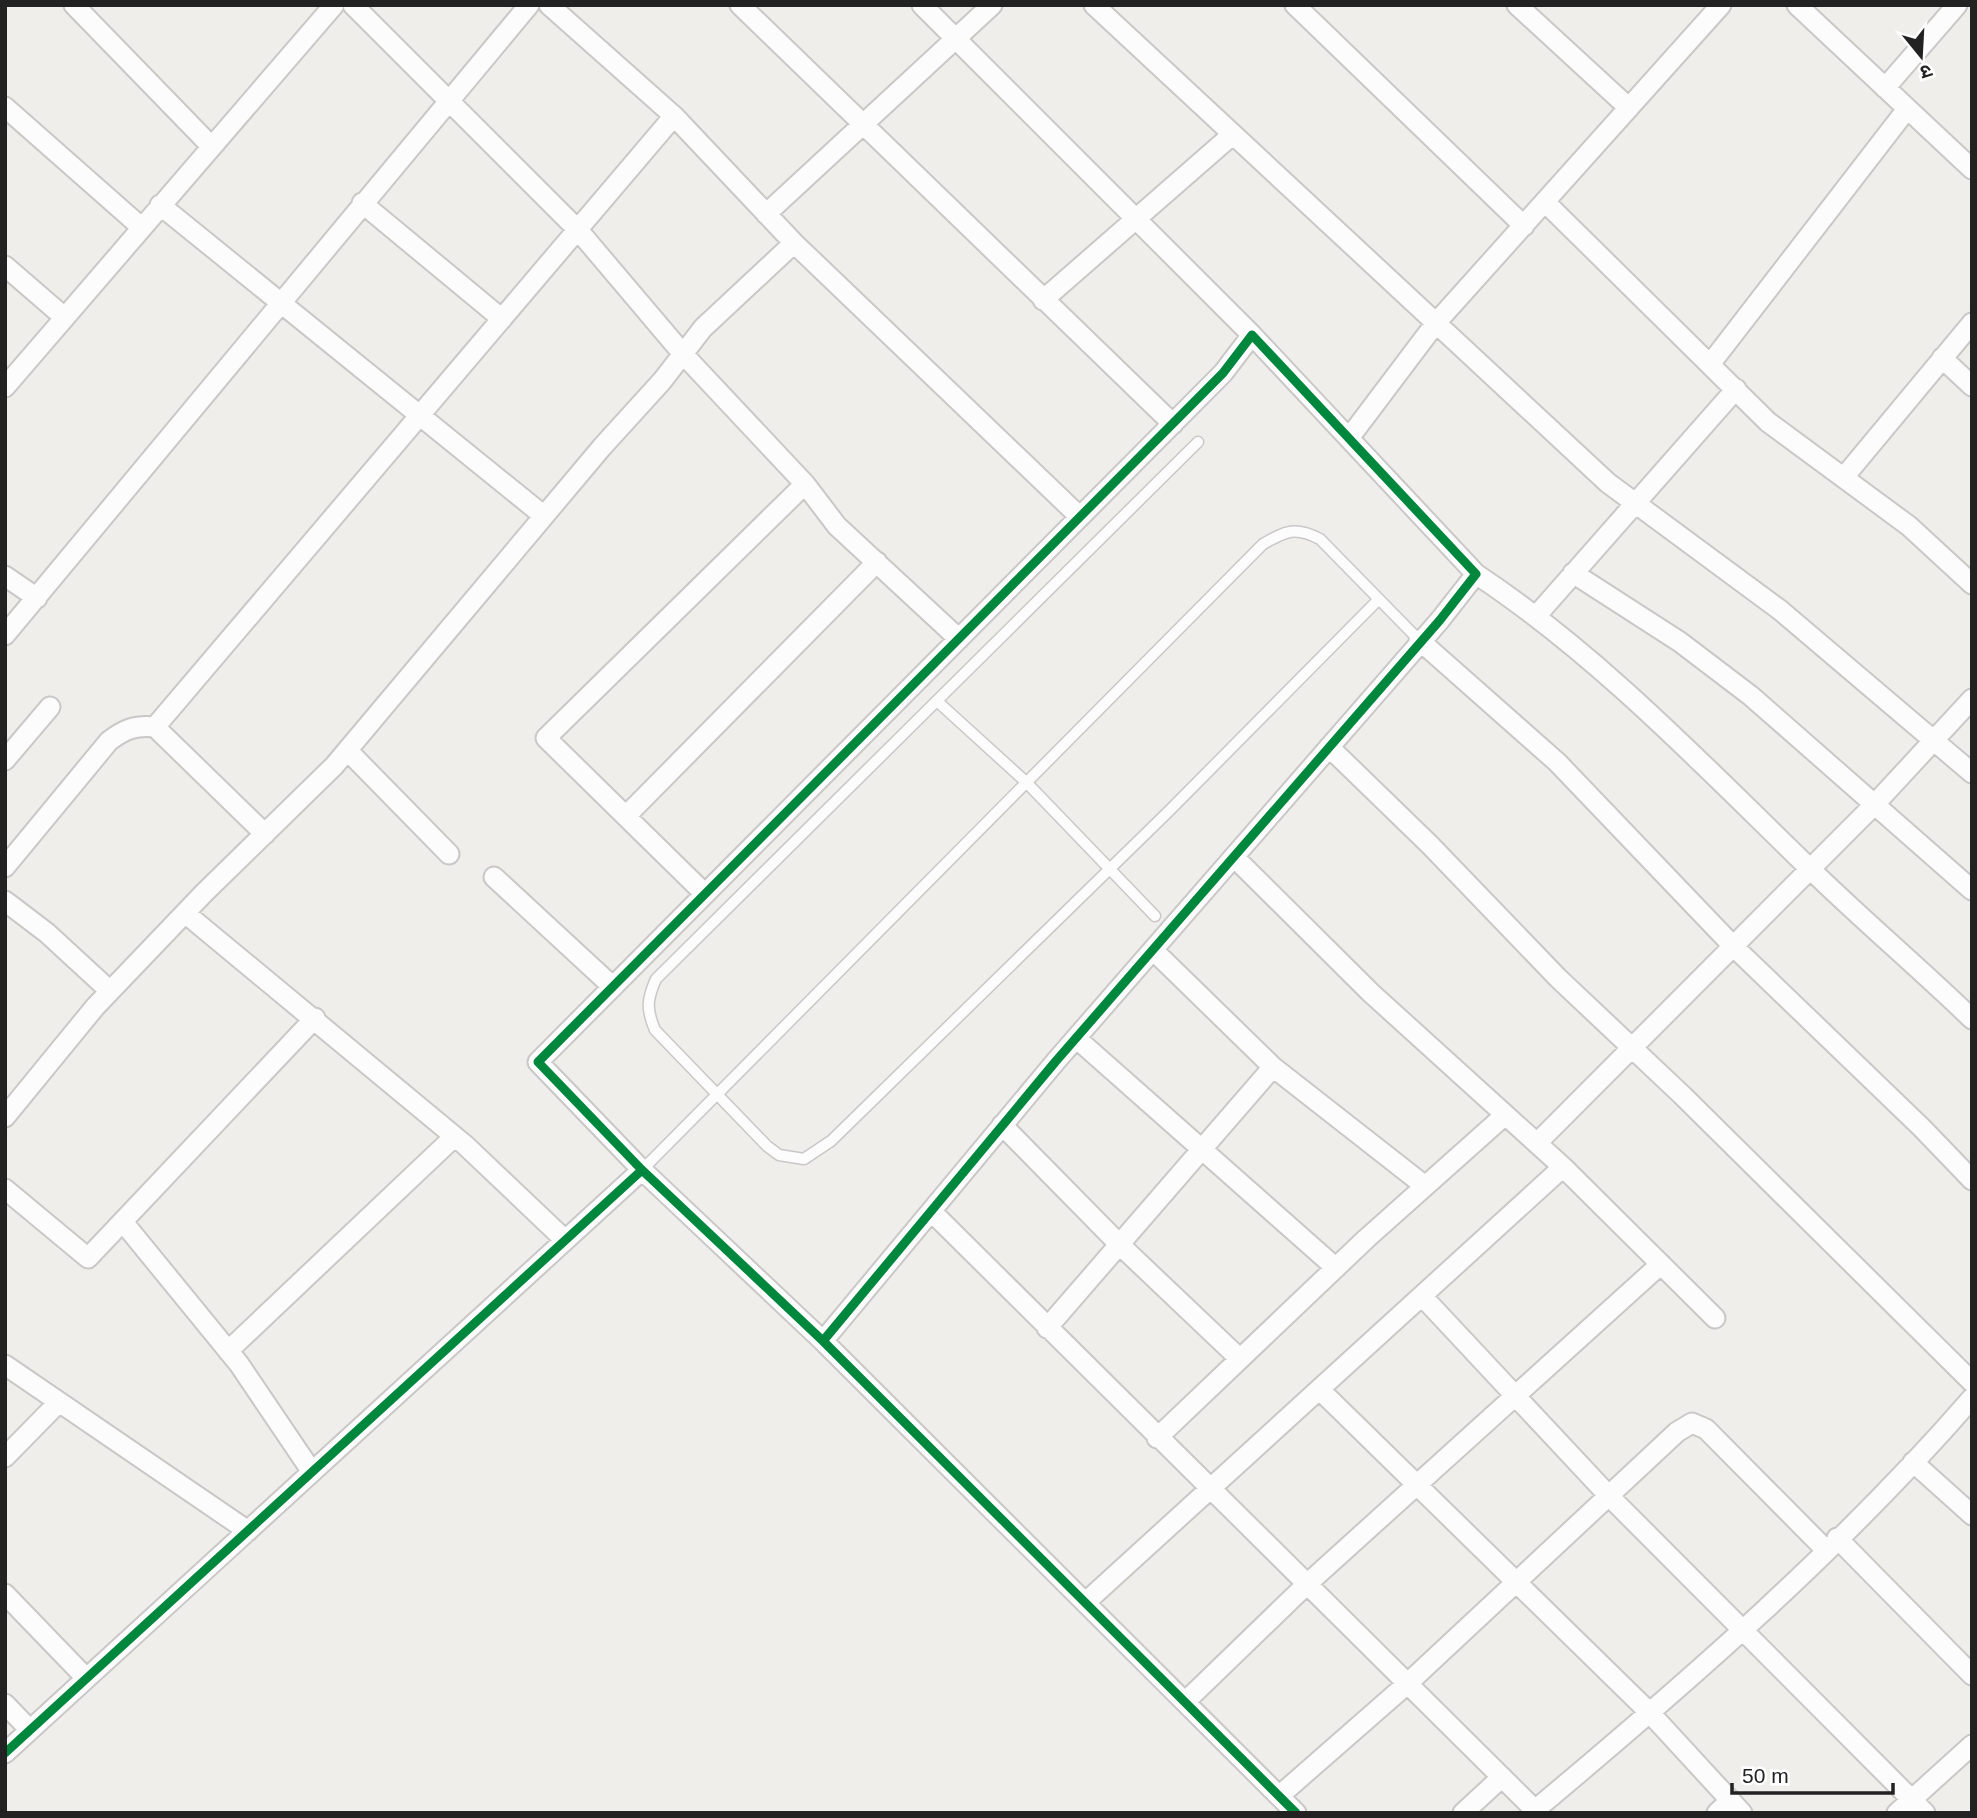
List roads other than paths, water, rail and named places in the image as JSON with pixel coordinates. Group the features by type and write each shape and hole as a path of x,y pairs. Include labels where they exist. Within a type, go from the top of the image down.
{"street":[{"path":"74,5 211,146"},
{"path":"5,387 334,5"},
{"path":"353,5 578,230 683,354 805,484 837,526 959,639"},
{"path":"5,635 529,5"},
{"path":"549,5 674,116 794,243 1080,517"},
{"path":"740,5 1172,424"},
{"path":"922,5 1134,220 1252,335 1476,574 1537,615 1623,688 1811,870 1972,1019"},
{"path":"766,214 864,127 992,5"},
{"path":"1094,5 1608,483 1780,610 1972,773"},
{"path":"1295,5 1524,226"},
{"path":"1517,5 1629,108"},
{"path":"1349,438 1435,324 1721,5"},
{"path":"1797,5 1972,169"},
{"path":"1885,88 1957,5"},
{"path":"5,107 141,227"},
{"path":"1711,363 1907,109"},
{"path":"155,727 674,116"},
{"path":"1043,300 1232,135"},
{"path":"1545,202 1768,422 1909,526 1972,584"},
{"path":"362,203 502,319"},
{"path":"160,205 544,516"},
{"path":"5,1118 110,992 348,751 703,328 794,243"},
{"path":"5,266 64,317"},
{"path":"1844,478 1972,323"},
{"path":"1252,335 1223,373 538,1062 642,1170 822,1341 1087,1601 1296,1813"},
{"path":"1942,358 1972,386"},
{"path":"1537,615 1736,389"},
{"path":"705,894 547,738 805,484"},
{"path":"626,816 877,562"},
{"path":"1573,573 1680,642 1751,696 1972,890"},
{"path":"822,1341 1076,1038 1419,640 1440,620 1476,574"},
{"path":"5,576 37,598"},
{"path":"1419,640 1557,762 1734,947 1912,1118 1972,1180"},
{"path":"1537,1143 1634,1050 1811,870 1972,699"},
{"path":"5,760 50,707"},
{"path":"5,867 109,741 125,729 138,726 155,727 265,834"},
{"path":"1329,747 1430,845 1558,978 1972,1382"},
{"path":"348,751 449,854"},
{"path":"1234,857 1371,993 1563,1167 1715,1318"},
{"path":"494,877 613,987"},
{"path":"5,901 47,933 110,992"},
{"path":"186,913 315,1018 454,1137 565,1241"},
{"path":"1153,950 1273,1067 1425,1186"},
{"path":"5,1189 88,1258 315,1018"},
{"path":"1076,1038 1336,1268"},
{"path":"1047,1328 1273,1067"},
{"path":"1157,1438 1336,1268 1505,1115"},
{"path":"1002,1125 1120,1245 1240,1359"},
{"path":"228,1351 454,1137"},
{"path":"1087,1601 1563,1167"},
{"path":"5,1753 642,1170"},
{"path":"931,1211 1536,1811 1650,1713 1831,1544 1972,1398"},
{"path":"123,1222 228,1351 312,1472"},
{"path":"1186,1701 1306,1585 1661,1264"},
{"path":"1422,1296 1609,1496 1920,1805"},
{"path":"5,1365 247,1531"},
{"path":"1320,1390 1650,1713 1730,1809"},
{"path":"5,1457 59,1402"},
{"path":"1279,1796 1406,1684 1677,1432 1692,1423 1706,1429 1972,1675"},
{"path":"1913,1462 1972,1516"},
{"path":"5,1594 86,1678"},
{"path":"5,1703 30,1730"},
{"path":"1898,1813 1920,1805 1972,1745"},
{"path":"1463,1813 1502,1777"}],"lane":[{"path":"1198,442 656,979 647,999 655,1030 779,1155 804,1159 816,1154 1110,869 1379,599"},
{"path":"642,1170 1263,544 1282,533 1302,530 1320,539 1419,640"},
{"path":"938,702 1026,782 1155,916"}]}
